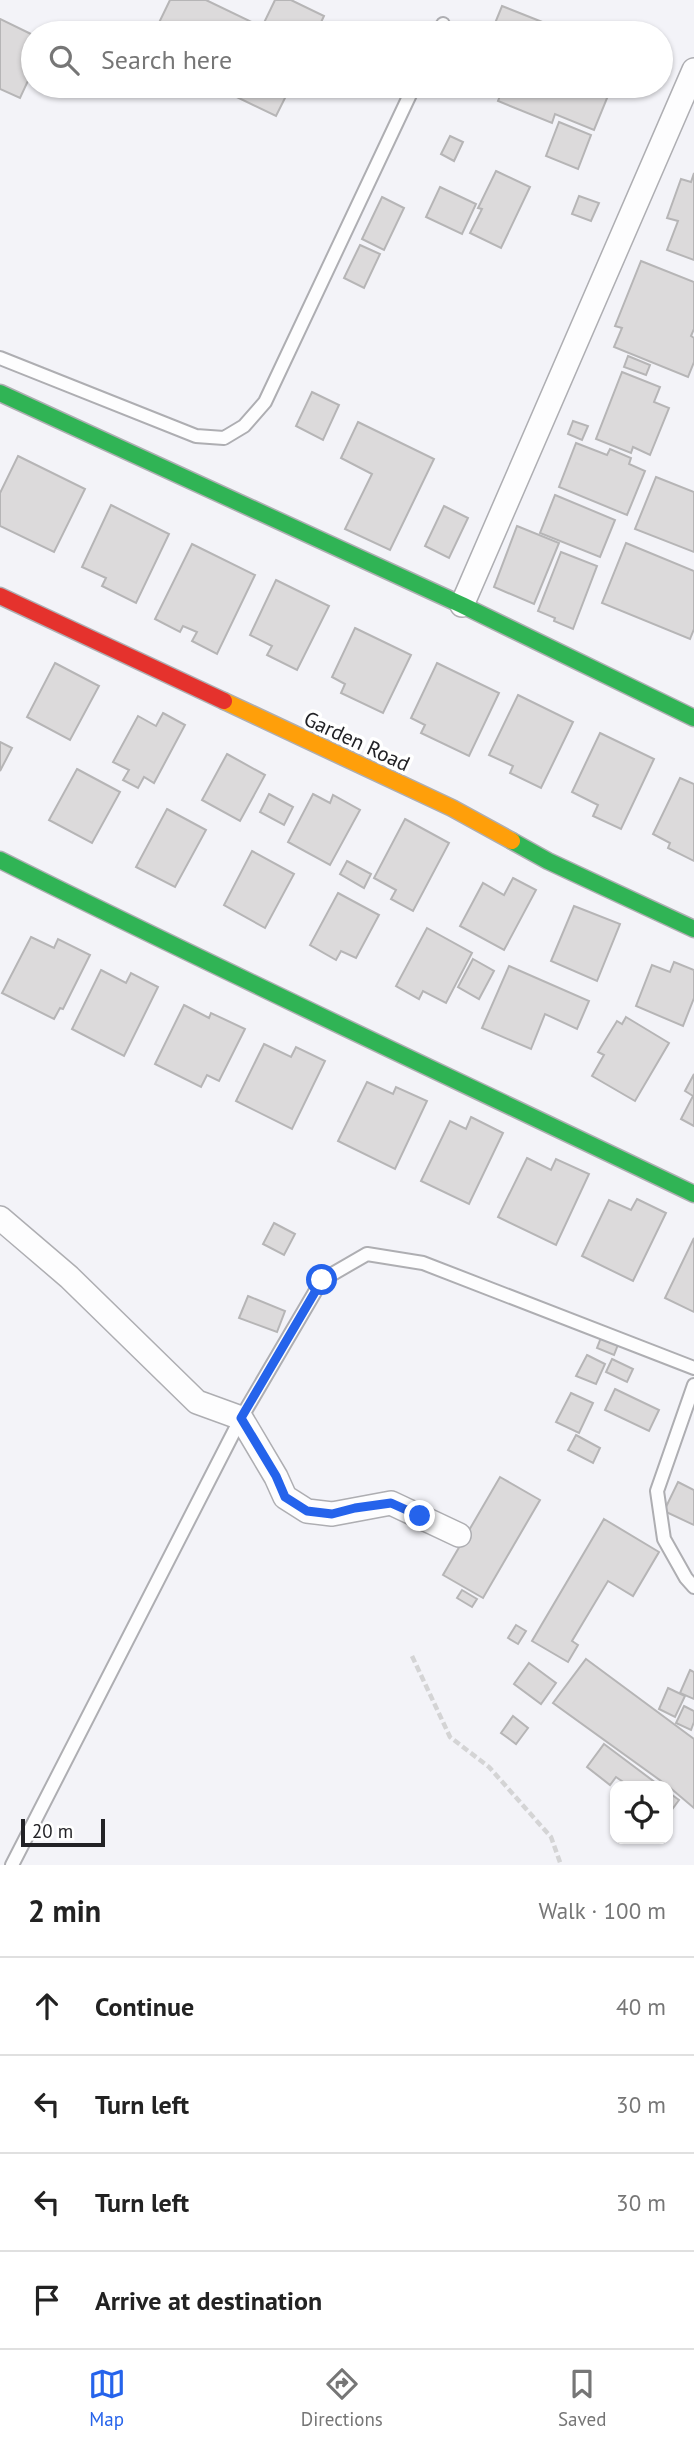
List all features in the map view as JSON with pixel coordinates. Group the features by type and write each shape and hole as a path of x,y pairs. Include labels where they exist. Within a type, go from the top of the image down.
{"street":[{"path":"462,605 694,70"},
{"path":"0,393 462,605 694,718"},
{"name":"Garden Road","path":"0,596 452,808 548,861 694,929"},
{"path":"0,860 192,956 288,999 694,1194"},
{"path":"0,1218 69,1277 197,1402 241,1418 276,1476 285,1497 307,1511 332,1514 391,1503 459,1535"}],"lane":[{"path":"0,358 196,436 224,438 244,426 265,402 408,98"},
{"path":"12,1865 241,1418 322,1280 367,1254 423,1263 694,1368"},
{"path":"694,1385 657,1491 664,1539 694,1587"}],"path":[{"path":"412,1656 450,1737 489,1767 551,1838 561,1865"}],"building":[{"path":"170,0 206,0 250,21 160,21"},
{"path":"275,0 291,0 324,16 322,21 265,21"},
{"path":"502,6 540,21 496,21"},
{"path":"0,19 21,29 21,96 20,98 0,89"},
{"path":"239,98 285,98 276,116"},
{"path":"499,98 607,98 594,130 555,114 552,123 498,101"},
{"path":"559,122 591,135 578,169 546,156"},
{"path":"450,136 463,142 454,161 441,154"},
{"path":"496,171 530,187 501,248 470,233 482,209 478,208"},
{"path":"694,173 694,260 667,250 678,221 667,218 681,179 691,182"},
{"path":"440,187 476,204 462,234 426,217"},
{"path":"579,196 599,203 591,221 572,214"},
{"path":"382,197 404,208 384,250 362,239"},
{"path":"360,245 380,254 364,288 344,278"},
{"path":"641,261 694,282 694,329 691,336 694,338 694,362 688,377 614,347 622,328 615,326"},
{"path":"628,356 650,365 646,375 624,367"},
{"path":"622,372 660,387 654,402 669,408 650,455 633,447 631,453 596,439"},
{"path":"312,392 339,405 323,440 296,426"},
{"path":"573,421 588,426 582,440 568,434"},
{"path":"358,422 434,459 390,550 345,529 372,474 341,458"},
{"path":"576,443 607,455 610,449 631,458 629,464 645,471 627,515 559,487"},
{"path":"18,456 85,489 54,552 0,526 0,493"},
{"path":"656,477 694,492 694,552 635,529"},
{"path":"555,495 615,520 600,557 540,533"},
{"path":"111,505 169,534 136,603 102,586 106,578 82,567"},
{"path":"444,506 468,518 449,558 425,546"},
{"path":"517,526 559,543 534,604 494,587"},
{"path":"626,543 694,571 694,629 690,639 602,603"},
{"path":"192,544 255,575 217,654 192,641 197,632 183,626 180,632 155,619"},
{"path":"561,552 597,566 573,629 538,611"},
{"path":"276,580 329,606 297,670 267,655 272,646 250,635"},
{"path":"355,628 411,655 383,713 341,693 345,684 332,677"},
{"path":"55,663 99,686 70,740 27,717"},
{"path":"437,663 499,693 469,756 421,733 425,725 411,718"},
{"path":"518,695 573,722 541,788 510,773 513,766 489,755"},
{"path":"163,713 185,725 154,783 144,777 138,788 123,780 129,770 113,762 138,716 156,726"},
{"path":"600,733 654,759 621,829 593,816 598,805 572,792"},
{"path":"0,742 12,748 0,771"},
{"path":"227,754 265,775 240,821 202,800"},
{"path":"77,769 120,792 92,843 49,820"},
{"path":"680,778 694,784 694,861 668,848 670,843 653,834"},
{"path":"269,794 293,807 284,825 260,812"},
{"path":"313,794 330,803 333,795 360,810 330,865 288,842"},
{"path":"167,809 206,830 175,887 136,867"},
{"path":"405,819 449,843 413,911 391,899 396,890 374,878"},
{"path":"252,851 294,874 265,928 224,905"},
{"path":"347,861 371,874 364,888 340,874"},
{"path":"513,878 536,890 504,950 460,926 483,883 504,895"},
{"path":"338,893 379,915 356,958 341,951 336,960 310,945"},
{"path":"574,906 620,924 597,981 551,961"},
{"path":"427,928 472,953 446,1003 423,991 419,999 396,986"},
{"path":"31,937 54,948 58,939 90,955 63,1009 60,1008 54,1019 2,993"},
{"path":"473,959 494,971 479,999 458,987"},
{"path":"674,962 694,970 694,998 683,1026 636,1006 652,965 670,972"},
{"path":"509,966 589,1001 577,1029 545,1014 531,1049 482,1028"},
{"path":"101,970 126,983 131,973 158,987 124,1056 72,1029"},
{"path":"184,1005 209,1018 211,1013 245,1029 219,1081 207,1075 201,1087 155,1064"},
{"path":"626,1017 669,1043 635,1101 592,1076 604,1055 598,1052 617,1021 622,1024"},
{"path":"264,1044 291,1057 296,1047 325,1061 292,1129 236,1101"},
{"path":"694,1074 694,1126 681,1119 693,1096 685,1091"},
{"path":"367,1082 393,1094 396,1087 427,1101 395,1169 338,1141"},
{"path":"471,1117 503,1133 469,1204 421,1181 450,1121 466,1129"},
{"path":"527,1158 551,1170 556,1159 589,1174 556,1245 498,1217"},
{"path":"637,1199 666,1213 633,1281 582,1256 609,1200 631,1210"},
{"path":"274,1223 295,1234 284,1255 263,1244"},
{"path":"694,1238 694,1312 665,1298"},
{"path":"248,1296 285,1311 277,1332 239,1318"},
{"path":"602,1335 619,1342 614,1355 597,1348"},
{"path":"587,1355 605,1364 596,1384 576,1376"},
{"path":"612,1359 633,1369 627,1382 606,1372"},
{"path":"615,1389 659,1410 649,1431 605,1410"},
{"path":"571,1393 593,1403 579,1433 556,1422"},
{"path":"576,1435 600,1448 593,1463 568,1450"},
{"path":"500,1477 540,1500 483,1598 443,1575"},
{"path":"678,1482 694,1490 694,1525 664,1511"},
{"path":"604,1519 659,1552 633,1596 608,1581 572,1641 578,1645 568,1662 532,1641"},
{"path":"462,1590 477,1599 472,1607 457,1598"},
{"path":"516,1625 526,1631 518,1644 508,1638"},
{"path":"586,1659 694,1739 694,1808 673,1790 673,1781 661,1781 553,1703"},
{"path":"529,1663 556,1683 541,1704 514,1684"},
{"path":"690,1670 694,1672 694,1699 680,1693"},
{"path":"668,1688 685,1696 675,1717 659,1709"},
{"path":"684,1706 694,1711 691,1730 676,1723"},
{"path":"513,1716 528,1728 516,1744 501,1733"},
{"path":"604,1744 653,1781 622,1781 616,1777 610,1781 610,1785 587,1767"},
{"path":"673,1796 679,1800 673,1808"}],"traffic: fast":[{"path":"0,393 462,605 694,718"},
{"path":"512,841 548,861 694,929"},
{"path":"0,860 694,1194"}],"traffic: slow":[{"path":"224,701 452,808 512,841"}],"traffic: jam":[{"path":"0,596 224,701"}],"route":[{"path":"322,1280 241,1418 276,1476 285,1497 307,1511 332,1514 391,1503 420,1516"}]}
